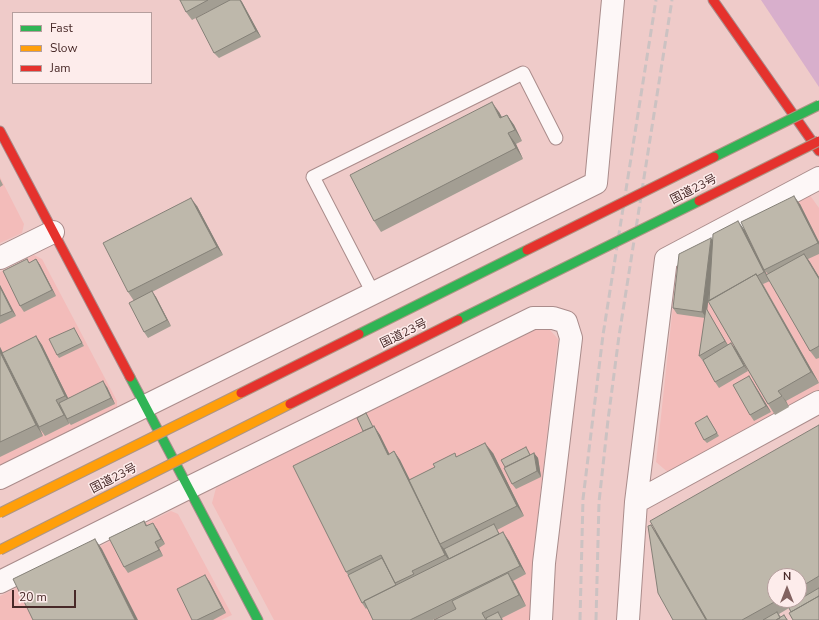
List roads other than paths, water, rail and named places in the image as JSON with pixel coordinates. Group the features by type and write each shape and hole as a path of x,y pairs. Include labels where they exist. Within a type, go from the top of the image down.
{"main road":[{"path":"713,0 819,151"},
{"name":"国道23号","path":"0,513 819,105"},
{"path":"0,131 258,620"},
{"name":"国道23号","path":"0,550 373,362 819,141"}],"street":[{"path":"0,478 596,183 613,0"},
{"path":"628,620 636,502 666,259 819,178"},
{"path":"0,258 54,232"},
{"path":"0,582 533,318 553,318 566,322 571,338 544,563 541,620"},
{"path":"636,502 819,402"}],"lane":[{"path":"374,293 313,177 523,72 556,138"}],"railway":[{"path":"580,620 583,499 603,335 656,0"},
{"path":"596,620 599,502 608,420 619,336 672,0"}]}
